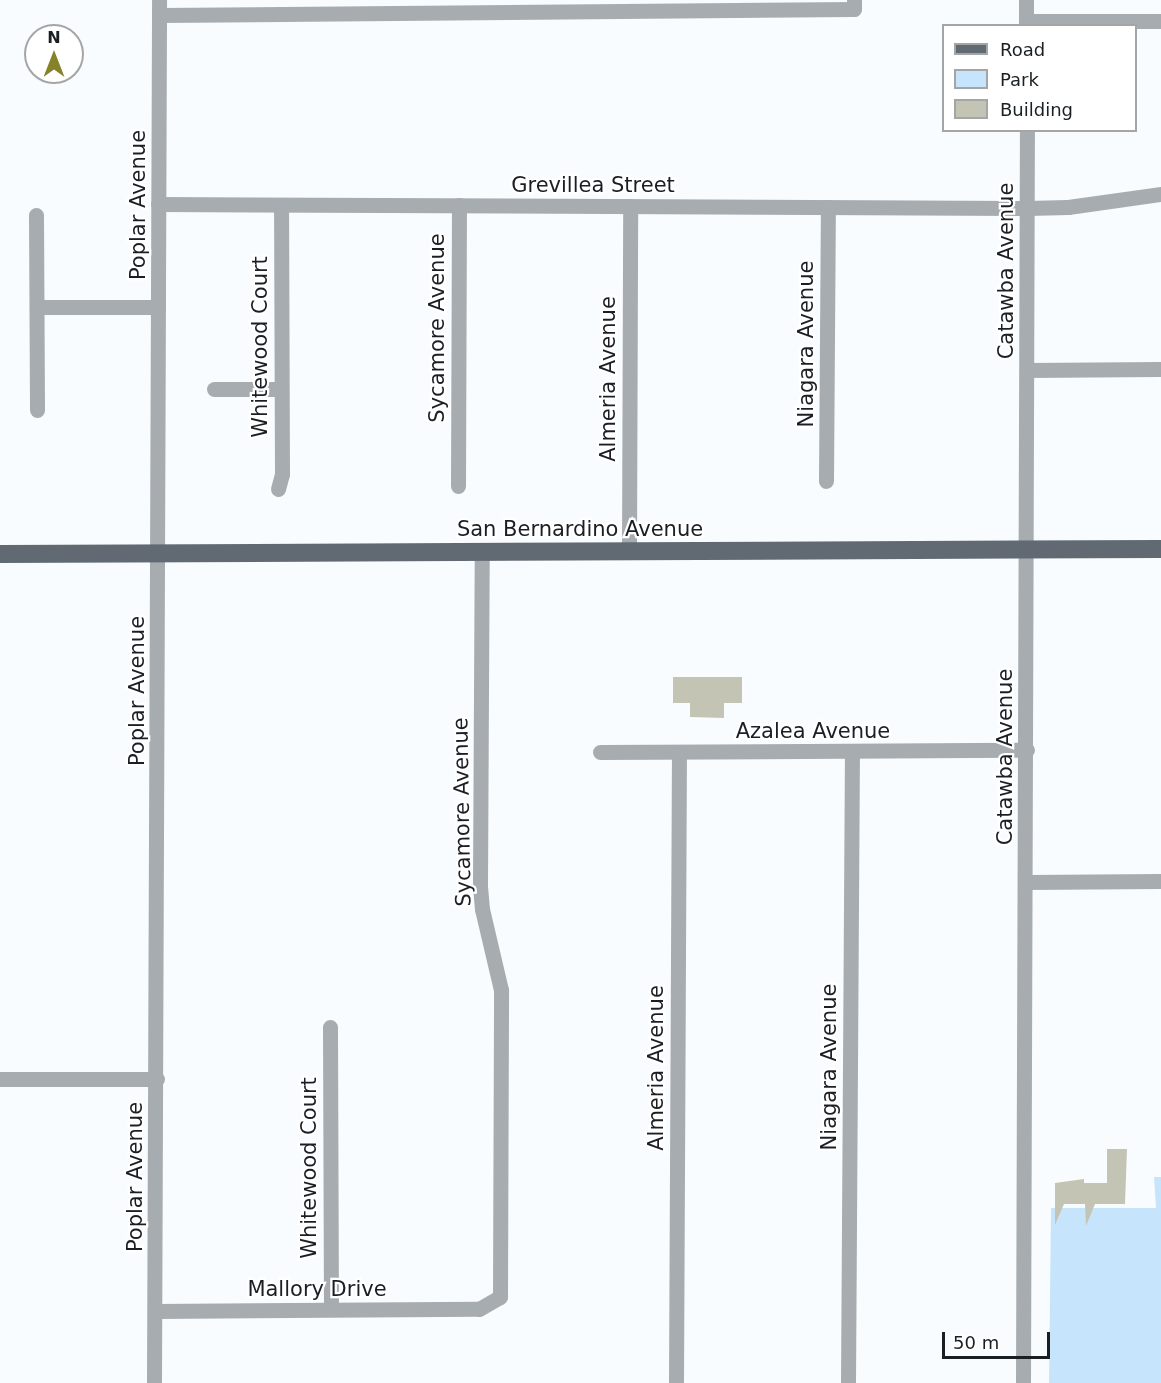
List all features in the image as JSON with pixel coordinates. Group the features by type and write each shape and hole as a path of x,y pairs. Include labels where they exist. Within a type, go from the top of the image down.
{"main road":[{"name":"San Bernardino Avenue","path":"0,554 1161,549"}],"street":[{"path":"1026,0 1026,23 1161,21"},
{"path":"159,8 854,5"},
{"name":"Poplar Avenue","path":"154,1383 159,553 159,8"},
{"name":"Catawba Avenue","path":"1023,1383 1027,882 1024,549 1027,132"},
{"name":"Grevillea Street","path":"159,204 1027,208 1068,207 1161,194"},
{"name":"Whitewood Court","path":"278,489 282,474 281,205"},
{"name":"Sycamore Avenue","path":"458,486 459,206"},
{"name":"Almeria Avenue","path":"629,551 630,206"},
{"name":"Niagara Avenue","path":"826,481 828,207"},
{"path":"36,214 37,410"},
{"path":"38,307 159,307"},
{"path":"1027,370 1161,369"},
{"path":"214,389 281,389"},
{"name":"Sycamore Avenue","path":"478,1309 495,1303 503,1287 501,990 482,909 480,885 482,551"},
{"name":"Azalea Avenue","path":"600,752 1027,750"},
{"name":"Niagara Avenue","path":"848,1383 852,751"},
{"name":"Almeria Avenue","path":"675,1383 679,753"},
{"path":"1027,882 1161,881"},
{"name":"Whitewood Court","path":"330,1027 331,1309"},
{"path":"0,1079 157,1079"},
{"name":"Mallory Drive","path":"155,1311 478,1309"}],"green space":[{"path":"1154,1177 1161,1177 1161,1383 1049,1383 1051,1208 1156,1208"}],"building":[{"path":"673,677 742,677 742,703 724,703 724,718 690,717 690,703 673,703"},
{"path":"1107,1149 1127,1149 1125,1204 1095,1204 1086,1226 1085,1204 1064,1204 1055,1225 1055,1183 1084,1179 1084,1183 1107,1183"}]}
